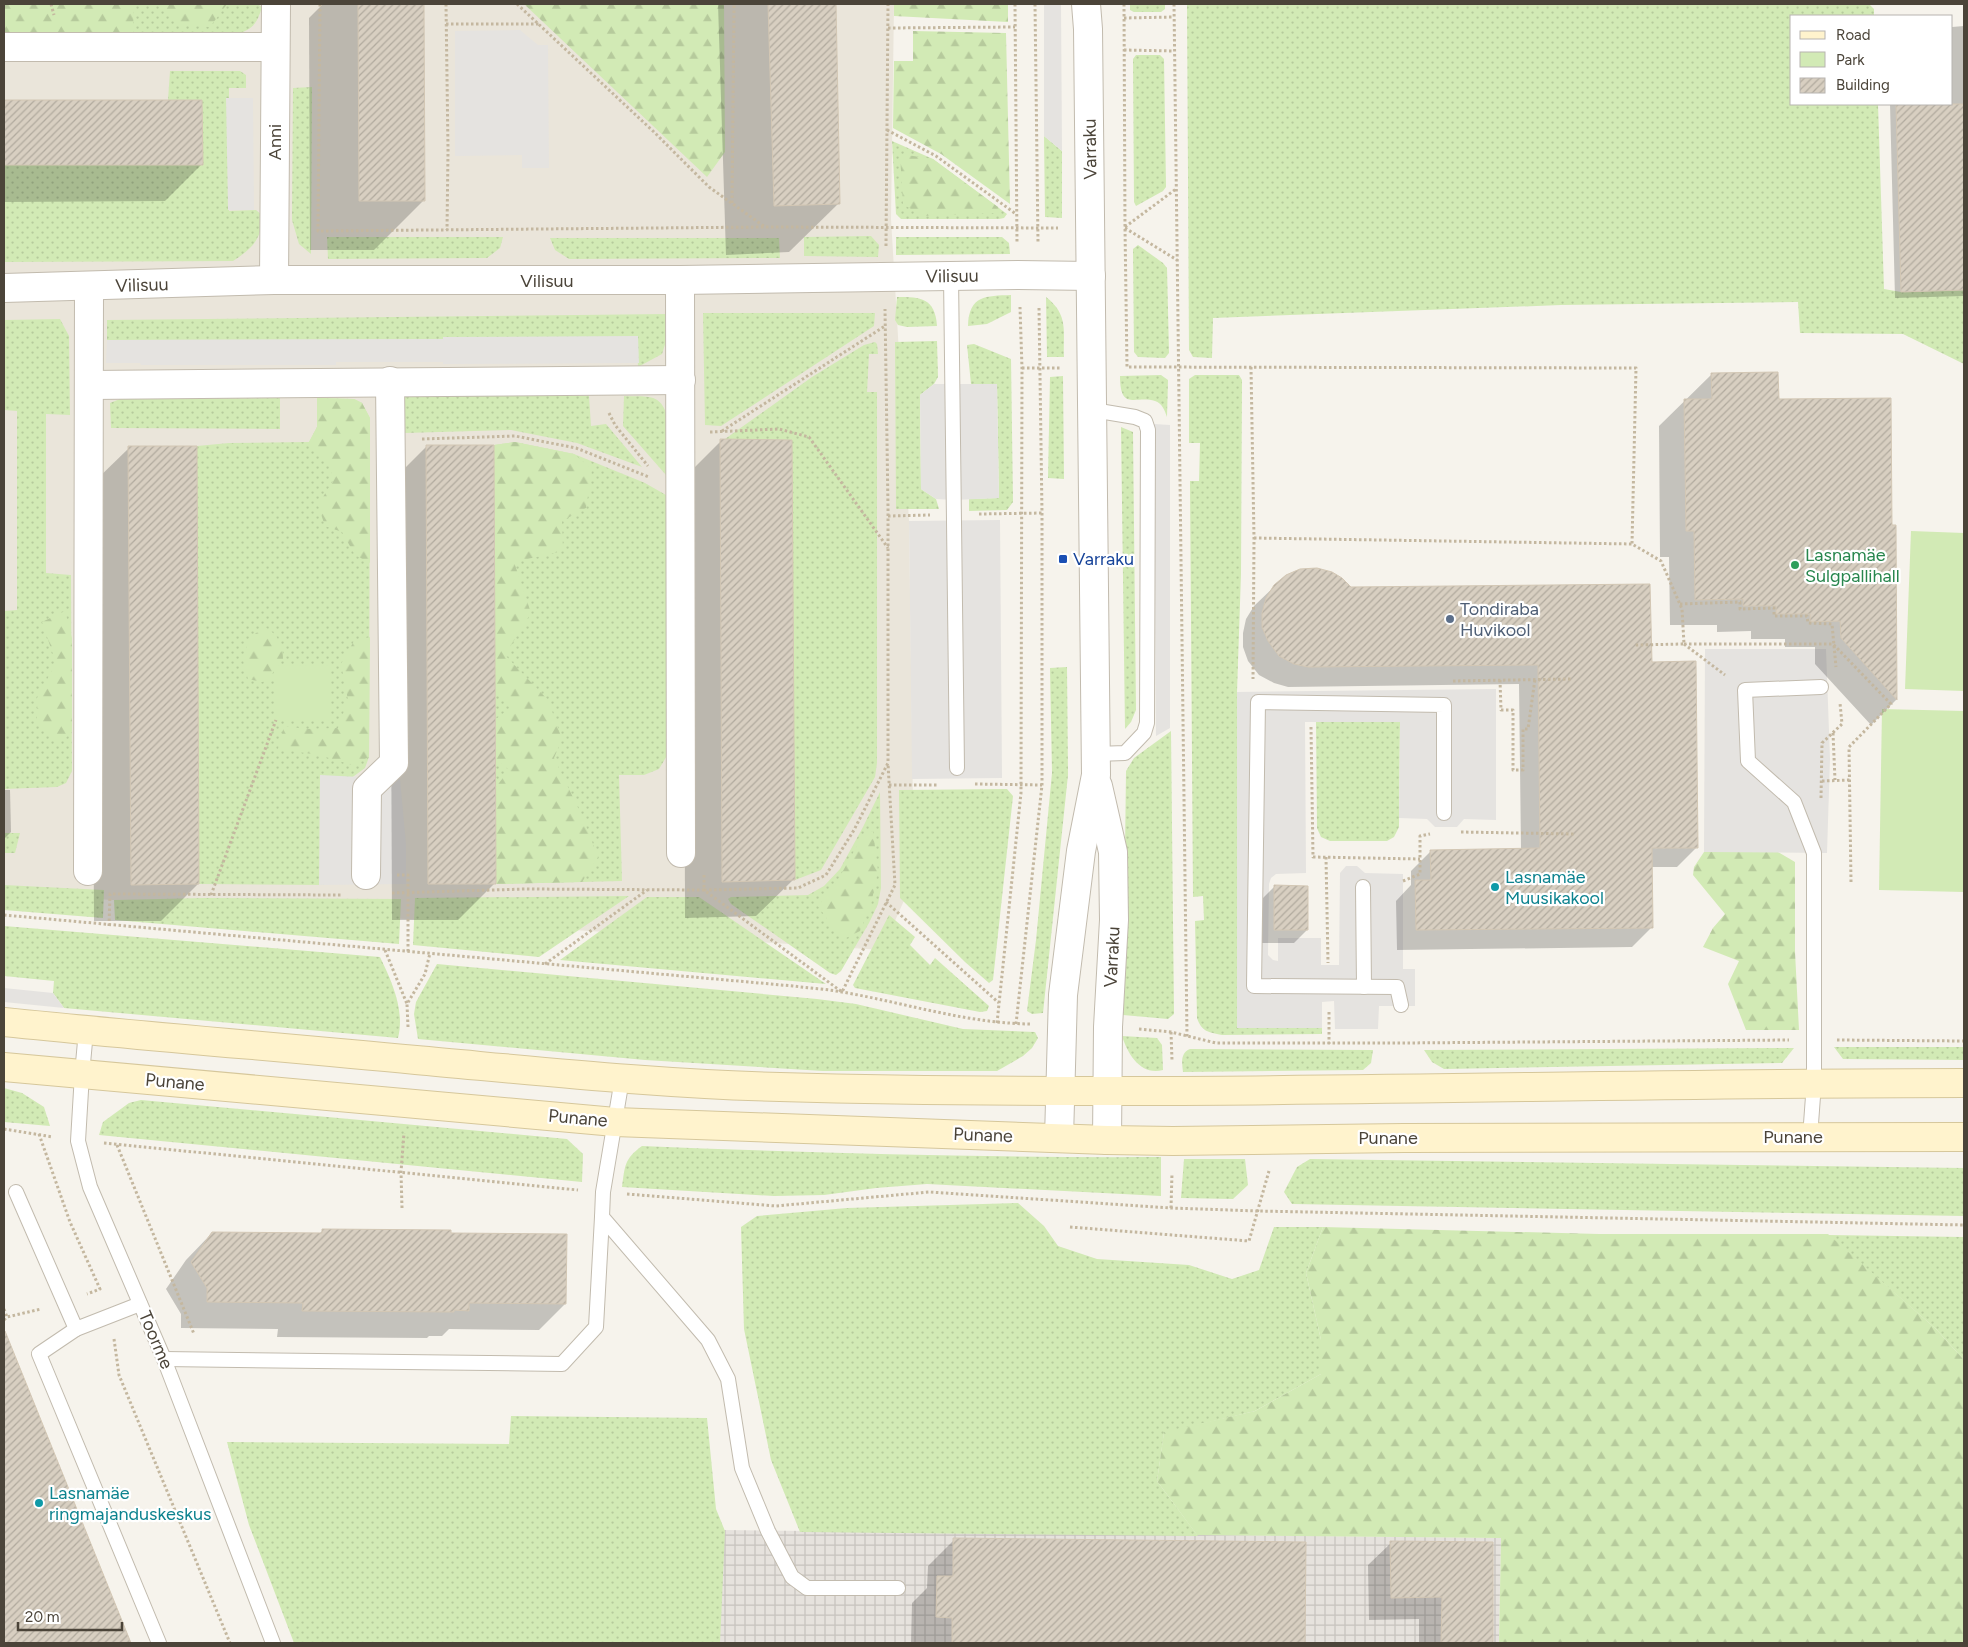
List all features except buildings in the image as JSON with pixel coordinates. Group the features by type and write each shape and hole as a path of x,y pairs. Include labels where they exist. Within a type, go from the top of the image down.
{"main road":[{"path":"4,1022 622,1079 778,1087 1108,1090 1964,1083"},
{"name":"Punane","path":"4,1067 615,1122 1107,1140 1964,1137"}],"street":[{"name":"Anni","path":"274,280 276,4"},
{"name":"Varraku","path":"1059,1138 1063,995 1081,851 1096,764 1088,30 1086,4"},
{"path":"4,47 275,47"},
{"name":"Vilisuu","path":"4,288 274,280 680,280 1028,275 1091,276"},
{"path":"680,280 681,432 671,485 681,853"},
{"path":"88,871 89,286"},
{"path":"90,385 681,380"},
{"path":"366,875 367,790 394,762 390,382"},
{"name":"Varraku","path":"1096,764 1113,852 1114,920 1108,1027 1107,1140"}],"lane":[{"path":"951,276 957,768"},
{"path":"1093,410 1135,417 1145,421 1148,430 1147,723 1144,733 1125,753 1096,764"},
{"path":"1810,1137 1814,1083 1814,853 1794,802 1748,761 1745,690 1821,687"},
{"path":"1401,1005 1397,987 1254,986 1258,702 1444,706 1444,813"},
{"path":"1363,887 1364,987"},
{"name":"Toorme","path":"86,1031 78,1141 90,1187 164,1359 273,1643"},
{"path":"164,1359 562,1364 596,1326 603,1192 622,1079"},
{"path":"16,1192 76,1329"},
{"path":"602,1217 708,1340 728,1379 742,1468 768,1531 792,1577 808,1588 898,1588"},
{"path":"140,1304 76,1329 39,1354 159,1643"}],"path":[{"path":"320,4 318,232 765,228 1060,228"},
{"path":"446,4 447,230"},
{"path":"517,4 654,132 709,187 765,228"},
{"path":"732,204 734,4"},
{"path":"842,992 895,885 888,762 886,278 888,4"},
{"path":"1015,4 1016,214 1017,228 1028,275 1040,368 1042,513 1042,785 1016,1024"},
{"path":"997,1023 1021,784 1022,368 1028,275 1037,228 1035,4"},
{"path":"1124,4 1127,367 1636,368 1632,544"},
{"path":"1174,4 1187,1037"},
{"path":"1124,18 1174,17"},
{"path":"446,24 539,24"},
{"path":"888,28 1016,27"},
{"path":"1124,50 1174,51"},
{"path":"887,130 936,156 1016,214"},
{"path":"1125,228 1176,189"},
{"path":"1125,228 1178,260"},
{"path":"721,432 886,325"},
{"path":"1251,367 1254,538 1252,676 1258,702"},
{"path":"1022,368 1061,368"},
{"path":"595,380 615,425 671,485"},
{"path":"681,432 779,429 809,437 888,549"},
{"path":"391,440 515,436 576,448 671,485"},
{"path":"1254,538 1632,544 1661,561 1682,609 1684,644 1745,690"},
{"path":"1635,645 1833,644 1892,704 1849,747 1852,882"},
{"path":"1535,680 1528,729 1523,729 1523,770 1513,770 1513,710 1501,710 1501,680 1572,679"},
{"path":"1310,703 1313,857 1420,858"},
{"path":"211,895 276,720"},
{"path":"1833,733 1836,780"},
{"path":"390,893 526,889 704,890 798,888 826,874 854,830 888,762"},
{"path":"1822,781 1850,780"},
{"path":"1021,784 1042,785"},
{"path":"1453,832 1574,834"},
{"path":"1402,881 1420,874 1420,836 1436,834"},
{"path":"1326,857 1329,1044"},
{"path":"366,875 408,875 408,952"},
{"path":"544,964 648,890"},
{"path":"704,890 842,992"},
{"path":"109,926 110,894 343,895"},
{"path":"886,902 999,1003"},
{"path":"4,916 842,992 943,1015 997,1023 1062,1025"},
{"path":"385,950 407,1004"},
{"path":"1108,1027 1171,1032 1216,1043 1964,1041"},
{"path":"4,1129 78,1141 117,1145 603,1192 776,1206 929,1192 1171,1208 1258,1211 1964,1225"},
{"path":"1070,1227 1250,1241 1277,1139"},
{"path":"117,1145 204,1359"},
{"path":"401,1172 402,1208"},
{"path":"100,1288 111,1316 119,1375 230,1643"},
{"path":"4,1309 7,1317"}],"shaded area":[{"path":"4,4 894,4 891,219 909,521 914,878 882,950 4,893"},
{"path":"1044,4 1061,4 1062,151 1044,136"},
{"path":"520,30 538,45 548,45 549,168 522,168 522,155 455,156 455,31"},
{"path":"226,98 253,98 254,210 228,210"},
{"path":"638,336 639,363 443,364 443,362 336,362 336,365 141,365 140,363 106,363 107,340 443,339 443,337"},
{"path":"934,384 997,384 999,498 936,499 921,489 920,395"},
{"path":"1154,424 1170,425 1170,728 1156,736"},
{"path":"1000,520 1002,778 912,779 909,521"},
{"path":"1705,649 1826,649 1830,759 1827,853 1704,852"},
{"path":"1496,689 1496,820 1464,819 1457,827 1435,827 1427,819 1399,818 1400,722 1305,722 1306,873 1276,874 1271,878 1269,884 1268,955 1273,960 1278,961 1278,938 1321,938 1321,965 1339,965 1340,873 1346,866 1357,866 1365,873 1403,874 1403,969 1415,969 1415,1006 1379,1006 1378,1029 1335,1029 1334,1001 1322,1002 1322,1028 1237,1028 1237,692"},
{"path":"320,775 400,779 406,844 406,884 319,885"},
{"path":"4,988 53,993 64,1008 4,1002"},
{"path":"723,1530 1501,1538 1499,1643 719,1643"}],"green space":[{"path":"4,4 257,4 262,7 255,23 249,29 240,33 4,32"},
{"path":"4,4 134,4 133,33 4,32"},
{"path":"156,4 227,4 210,27 179,25"},
{"path":"524,4 724,4 725,152 707,177"},
{"path":"894,4 1008,4 1008,22 894,16"},
{"path":"1130,4 1165,4 1165,9 1161,12 1134,12 1130,10"},
{"path":"1187,4 1869,4 1874,9 1874,15 1790,15 1790,105 1878,105 1884,289 1901,292 1964,290 1964,364 1903,334 1800,333 1798,302 1561,305 1213,318 1212,358 1193,357 1189,350"},
{"path":"913,31 1006,33 1010,204 941,154 893,128 894,61 913,61"},
{"path":"1136,55 1160,55 1164,59 1166,187 1163,191 1136,206 1134,202 1133,59"},
{"path":"170,71 240,71 246,75 246,88 229,88 229,211 256,210 262,215 258,237 251,247 233,261 4,262 4,165 203,165 202,100 168,100"},
{"path":"312,87 311,254 299,244 292,220 293,88"},
{"path":"1044,136 1062,151 1062,218 1045,217"},
{"path":"892,141 933,159 1007,214 1004,218 999,219 901,219 896,214"},
{"path":"900,154 933,159 998,207 994,213 922,216 903,204"},
{"path":"871,236 879,245 878,257 804,256 804,237"},
{"path":"327,237 503,237 500,248 487,258 328,259"},
{"path":"896,237 1002,237 1009,243 1010,254 896,255"},
{"path":"550,238 779,238 780,258 569,259 555,250"},
{"path":"1138,245 1167,268 1169,353 1165,358 1138,357 1134,352 1133,249"},
{"path":"1011,295 1011,312 987,324 968,326 972,308 980,299"},
{"path":"897,297 925,301 933,310 937,326 907,327 898,325 895,320"},
{"path":"1046,297 1062,317 1064,357 1047,357"},
{"path":"703,313 875,313 874,326 721,426 705,425"},
{"path":"668,314 668,335 662,354 638,367 637,339 107,340 107,320"},
{"path":"60,319 69,336 70,415 46,414 46,573 71,575 72,771 66,783 57,787 4,789 4,611 17,610 17,411 4,410 4,320"},
{"path":"937,341 938,377 934,384 920,395 921,489 936,499 939,509 896,509 895,342"},
{"path":"875,342 878,354 869,354 867,392 877,392 877,763 875,777 821,870 795,880 792,440 725,439 812,377 864,345"},
{"path":"974,344 1011,359 1013,502 1007,510 969,511 969,499 999,498 997,384 971,384 967,345"},
{"path":"1161,375 1168,380 1167,417 1160,403 1148,400 1130,400 1123,394 1120,376"},
{"path":"1195,375 1239,375 1242,380 1241,574 1237,692 1237,1027 1322,1028 1322,1034 1222,1035 1203,1029 1197,1018 1195,921 1204,920 1203,896 1193,897 1190,481 1199,481 1200,443 1189,443 1189,379"},
{"path":"1063,376 1064,479 1048,478 1050,377"},
{"path":"405,395 589,396 591,426 606,424 642,467 577,443 511,430 404,433"},
{"path":"624,396 651,397 661,403 664,408 667,416 666,475 623,426"},
{"path":"280,398 280,429 111,428 110,403 120,399"},
{"path":"317,398 354,399 362,403 370,418 369,757 365,768 350,779 324,885 199,884 197,446 229,443 309,442 317,427"},
{"path":"317,398 354,399 362,403 370,418 370,563 355,555 342,532 325,526 318,505 333,481 329,462 309,442 317,427"},
{"path":"1121,427 1133,432 1136,710 1131,722 1125,729"},
{"path":"515,442 574,454 645,483 666,495 668,754 659,769 644,775 619,775 622,881 496,884 494,445"},
{"path":"515,442 574,454 592,469 586,508 562,521 563,551 514,562 531,613 505,655 548,700 562,739 554,758 582,816 598,857 582,882 496,884 496,787 509,770 496,759 496,719 510,708 495,690 494,445"},
{"path":"1911,531 1964,533 1964,691 1905,689"},
{"path":"65,611 72,638 72,731 63,741 54,739 37,724 37,698 56,663 42,622"},
{"path":"265,627 279,640 283,659 275,667 271,678 262,682 248,679 243,660 249,638"},
{"path":"370,637 369,757 352,765 319,755 278,749 284,726 306,729 338,728 348,700 341,664 354,641"},
{"path":"330,665 331,721 276,720 276,666"},
{"path":"1067,667 1068,775 1043,1013 1032,1014 1027,1011 1036,940 1052,773 1050,668"},
{"path":"1882,709 1964,711 1964,892 1879,890"},
{"path":"1316,722 1400,722 1399,827 1394,837 1387,841 1330,841 1321,837 1317,828"},
{"path":"1171,731 1174,1014 1168,1019 1123,1015 1126,771 1134,758"},
{"path":"1007,789 1013,796 993,980 989,983 900,898 899,790"},
{"path":"880,792 881,888 878,904 841,971 836,975 830,973 731,904 728,899 731,897 808,895 824,886 840,869"},
{"path":"873,831 878,871 871,904 860,931 842,940 818,906 834,887 863,835"},
{"path":"4,833 20,833 15,853 4,853"},
{"path":"1704,852 1778,852 1795,862 1795,952 1799,1030 1746,1030 1728,984 1739,961 1703,947 1713,928 1725,914 1693,875 1694,867"},
{"path":"4,885 104,890 103,918 4,910"},
{"path":"629,896 539,957 413,945 415,898"},
{"path":"647,897 699,897 826,984 560,960"},
{"path":"205,898 401,899 399,944 115,920 114,900"},
{"path":"889,915 915,937 910,945 930,965 935,958 989,1006 987,1011 980,1012 855,988 853,985"},
{"path":"4,926 380,957 393,986 399,1007 400,1028 398,1038 64,1008 53,993 54,981 4,976"},
{"path":"437,964 817,999 856,1004 963,1029 1035,1032 1038,1038 1032,1048 1023,1056 997,1071 823,1071 645,1060 418,1039 414,1014 416,1002"},
{"path":"1122,1036 1157,1038 1162,1045 1163,1070 1148,1070 1142,1067 1132,1057"},
{"path":"1834,1047 1964,1047 1964,1060 1843,1059"},
{"path":"1794,1048 1782,1063 1444,1069 1432,1062 1424,1050"},
{"path":"1190,1049 1373,1050 1371,1063 1363,1070 1183,1072 1183,1056"},
{"path":"4,1088 22,1093 44,1107 50,1126 4,1122"},
{"path":"141,1100 567,1139 583,1154 582,1182 99,1135 103,1122 129,1103"},
{"path":"642,1146 1031,1157 1161,1157 1161,1196 927,1184 824,1195 774,1196 622,1187 626,1164"},
{"path":"1184,1159 1245,1159 1248,1185 1233,1199 1181,1198"},
{"path":"1310,1159 1964,1168 1964,1216 1292,1204 1284,1192 1297,1167"},
{"path":"1018,1203 1044,1226 1058,1246 1097,1259 1189,1265 1232,1279 1259,1270 1274,1227 1323,1227 1306,1273 1321,1340 1321,1374 1255,1411 1164,1433 1157,1481 1198,1536 800,1532 771,1460 744,1329 741,1227 757,1216 847,1208"},
{"path":"1323,1227 1599,1234 1828,1234 1936,1329 1964,1360 1964,1643 1499,1643 1501,1538 1197,1535 1157,1481 1164,1432 1255,1411 1321,1374 1321,1340 1306,1273"},
{"path":"1828,1235 1964,1237 1964,1360 1936,1329"},
{"path":"511,1416 707,1418 716,1509 725,1531 720,1643 294,1643 249,1525 227,1442 509,1444"}],"place":[{"name":"Varraku","path":"1063,559"},
{"name":"Lasnamäe Sulgpallihall","path":"1795,565"},
{"name":"Tondiraba Huvikool","path":"1450,619"},
{"name":"Lasnamäe Muusikakool","path":"1495,887"},
{"name":"Lasnamäe ringmajanduskeskus","path":"39,1503"}]}
